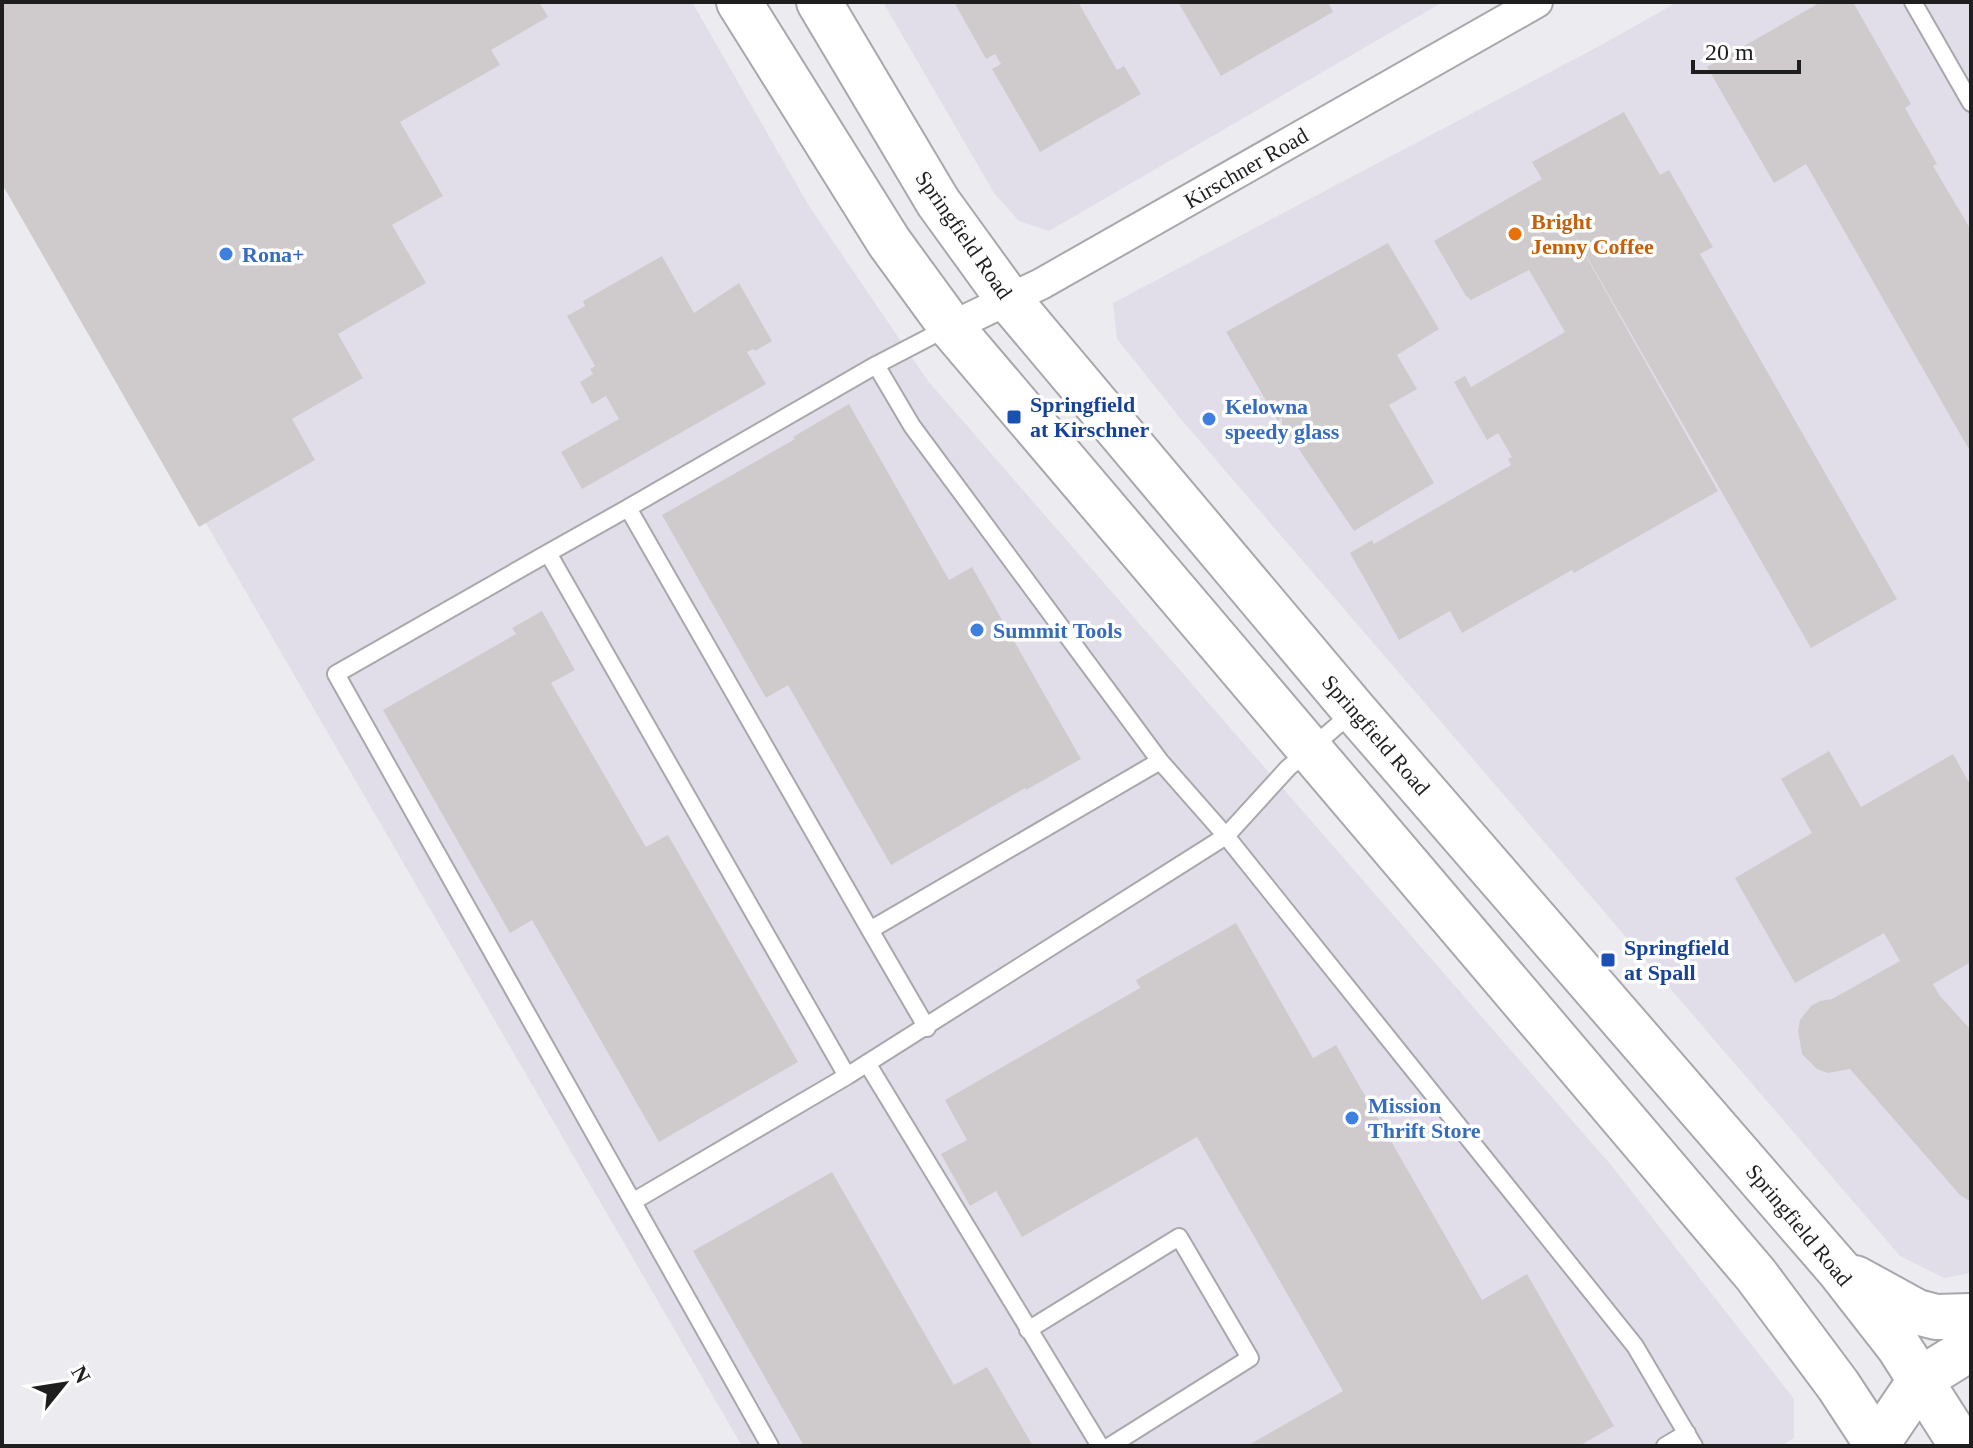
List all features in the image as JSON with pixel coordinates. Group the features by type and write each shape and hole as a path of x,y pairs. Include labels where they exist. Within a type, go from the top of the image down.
{"main road":[{"path":"739,2 889,242 951,327 1756,1275 1838,1385 1876,1445"},
{"name":"Springfield Road","path":"819,2 938,202 1009,300 1354,710 1839,1270 1921,1379 1960,1424"},
{"path":"1839,1270 1917,1312 1936,1317 1971,1316"},
{"path":"1876,1445 1921,1379 1971,1348"},
{"path":"1876,1445 1960,1424"}],"street":[{"name":"Kirschner Road","path":"951,327 1009,300 1537,2"}],"lane":[{"path":"1913,2 1971,103"},
{"path":"770,1446 336,674 876,365 951,327"},
{"path":"876,365 912,426 1160,761 1226,836 1635,1346 1690,1440 1665,1446"},
{"path":"628,508 927,1028"},
{"path":"548,553 847,1076"},
{"path":"634,1201 927,1028 1226,836 1288,768 1354,710"},
{"path":"870,930 1160,761"},
{"path":"867,1063 1100,1446"},
{"path":"1028,1330 1179,1237 1250,1358 1110,1446"}],"shaded area":[{"path":"2,2 692,2 809,206 928,381 1611,1165 1794,1399 1794,1438 1781,1446 742,1446 2,172"},
{"path":"883,2 1443,2 1049,231 1019,221 994,193"},
{"path":"1677,2 1971,2 1971,1273 1944,1278 1900,1256 1180,418 1117,339 1113,303"}],"building":[{"name":"Rona+","path":"2,2 539,2 548,17 491,50 500,65 400,122 443,196 392,225 426,283 338,334 363,378 292,419 315,460 199,527 2,184"},
{"path":"954,2 1078,2 1117,70 1124,66 1141,94 1040,152 992,69 1001,64 995,54 986,59"},
{"path":"1178,2 1328,2 1333,12 1221,76"},
{"path":"1821,2 1853,2 1911,104 1905,108 1937,164 1933,166 1971,230 1971,453 1806,164 1774,183 1707,67"},
{"path":"1624,112 1660,175 1669,170 1713,247 1700,254 1897,599 1811,648 1551,194 1718,491 1462,633 1450,611 1399,640 1350,553 1372,540 1374,544 1511,465 1508,459 1512,457 1498,433 1487,440 1454,382 1465,376 1471,387 1565,332 1529,270 1471,300 1434,241 1542,179 1532,162"},
{"path":"1388,243 1439,329 1397,355 1417,389 1389,405 1434,483 1354,531 1282,424 1282,418 1278,421 1226,332"},
{"path":"662,256 694,313 739,283 772,341 747,352 766,384 582,489 561,452 619,419 606,396 592,404 580,382 593,374 590,369 595,366 567,316 585,306 583,301"},
{"path":"849,404 949,580 972,567 1081,759 891,865 788,685 766,698 662,515 795,439 793,437"},
{"path":"542,611 575,670 551,683 646,847 668,835 798,1062 659,1142 532,920 510,933 383,710 516,634 512,628"},
{"path":"1829,751 1861,807 1953,754 1971,786 1971,962 1933,984 1971,1030 1971,1202 1960,1195 1850,1069 1828,1073 1817,1069 1802,1054 1798,1031 1800,1020 1811,1006 1832,999 1900,961 1884,933 1795,983 1735,878 1812,833 1781,779"},
{"path":"1236,923 1313,1058 1336,1045 1482,1300 1527,1274 1614,1426 1579,1446 1247,1446 1343,1391 1197,1137 1022,1237 996,1191 970,1206 941,1154 967,1140 945,1100 1140,988 1136,980"},
{"path":"832,1172 954,1385 987,1367 1033,1446 804,1446 693,1251"}],"place":[{"name":"Bright Jenny Coffee","path":"1515,234"},
{"name":"Rona+","path":"226,254"},
{"name":"Springfield at Kirschner","path":"1014,417"},
{"name":"Kelowna speedy glass","path":"1209,419"},
{"name":"Summit Tools","path":"977,630"},
{"name":"Springfield at Spall","path":"1608,960"},
{"name":"Mission Thrift Store","path":"1352,1118"}]}
